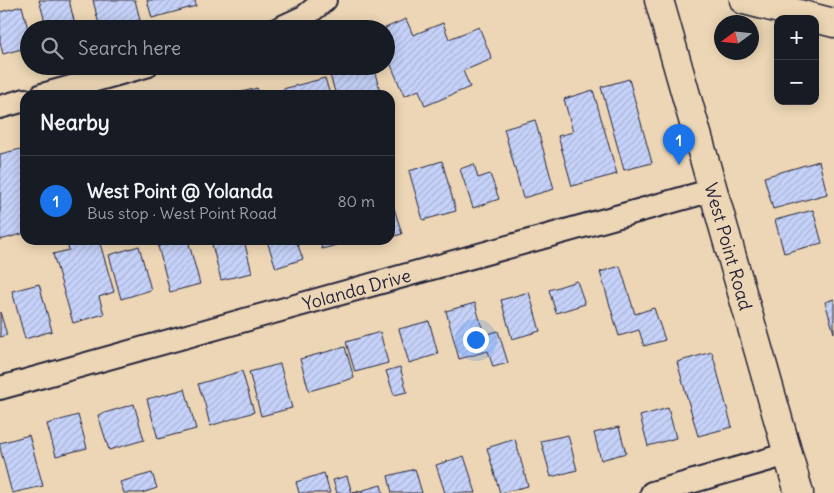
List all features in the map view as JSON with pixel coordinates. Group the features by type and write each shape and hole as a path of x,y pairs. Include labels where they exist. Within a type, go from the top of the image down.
{"street":[{"path":"298,20 325,0"},
{"name":"West Point Road","path":"659,0 799,493"},
{"path":"744,0 834,23"},
{"path":"60,90 114,75"},
{"path":"0,106 20,101"},
{"name":"Yolanda Drive","path":"0,388 713,190"},
{"path":"652,493 788,454"}],"building":[{"path":"39,0 69,0 74,20 45,20"},
{"path":"93,0 135,0 140,20 98,20"},
{"path":"147,0 195,0 196,6 152,18"},
{"path":"22,6 26,20 20,20 20,49 3,54 0,42 0,12"},
{"path":"406,19 413,35 443,23 449,39 479,27 492,59 463,71 470,87 425,106 419,90 404,96 395,74 395,24"},
{"path":"330,75 375,75 380,90 334,90"},
{"path":"325,78 329,90 283,90"},
{"path":"629,79 652,163 624,170 601,87"},
{"path":"593,90 617,174 572,186 558,136 573,132 564,99"},
{"path":"535,120 554,189 523,198 504,129"},
{"path":"20,149 20,234 0,240 0,154"},
{"path":"442,161 456,211 423,220 409,171"},
{"path":"819,161 827,194 773,209 764,177"},
{"path":"474,164 478,178 490,174 499,199 473,208 460,169"},
{"path":"813,210 822,243 784,253 775,220"},
{"path":"395,211 402,234 395,236"},
{"path":"68,245 100,245 114,292 99,297 104,314 73,323 53,254 69,250"},
{"path":"189,245 200,284 170,292 158,246"},
{"path":"212,245 245,245 252,273 221,280"},
{"path":"268,245 298,245 303,259 276,268"},
{"path":"321,245 336,245 322,249"},
{"path":"139,246 151,290 121,299 109,255"},
{"path":"620,266 635,314 654,308 665,340 644,346 639,330 619,336 600,272"},
{"path":"577,281 585,304 556,313 549,290"},
{"path":"39,284 52,331 25,339 12,291"},
{"path":"529,292 540,331 512,339 501,300"},
{"path":"834,299 834,333 825,302"},
{"path":"475,303 484,335 498,331 508,363 493,367 488,351 459,359 446,311"},
{"path":"0,312 7,335 0,337"},
{"path":"429,321 438,354 409,363 399,329"},
{"path":"380,332 388,363 355,372 346,342"},
{"path":"345,347 354,378 309,391 300,359"},
{"path":"712,352 732,427 698,436 677,362"},
{"path":"280,364 292,408 261,416 249,372"},
{"path":"400,367 407,392 394,395 386,371"},
{"path":"242,371 254,412 210,426 198,384"},
{"path":"185,389 196,429 158,439 147,399"},
{"path":"134,404 144,440 109,450 98,415"},
{"path":"668,408 676,438 648,446 640,416"},
{"path":"78,415 87,448 56,456 47,424"},
{"path":"619,427 626,453 601,460 594,433"},
{"path":"29,435 43,486 12,493 0,443"},
{"path":"568,435 577,470 551,477 541,441"},
{"path":"515,439 528,486 500,493 487,448"},
{"path":"464,456 476,493 445,493 436,465"},
{"path":"415,469 422,493 392,493 388,476"},
{"path":"152,473 157,488 142,493 124,493 120,482"},
{"path":"324,473 330,493 299,493 296,482"},
{"path":"347,476 352,493 337,493 333,480"},
{"path":"381,485 383,493 353,493"}],"place":[{"name":"West Point @ Yolanda","path":"679,165"}]}
